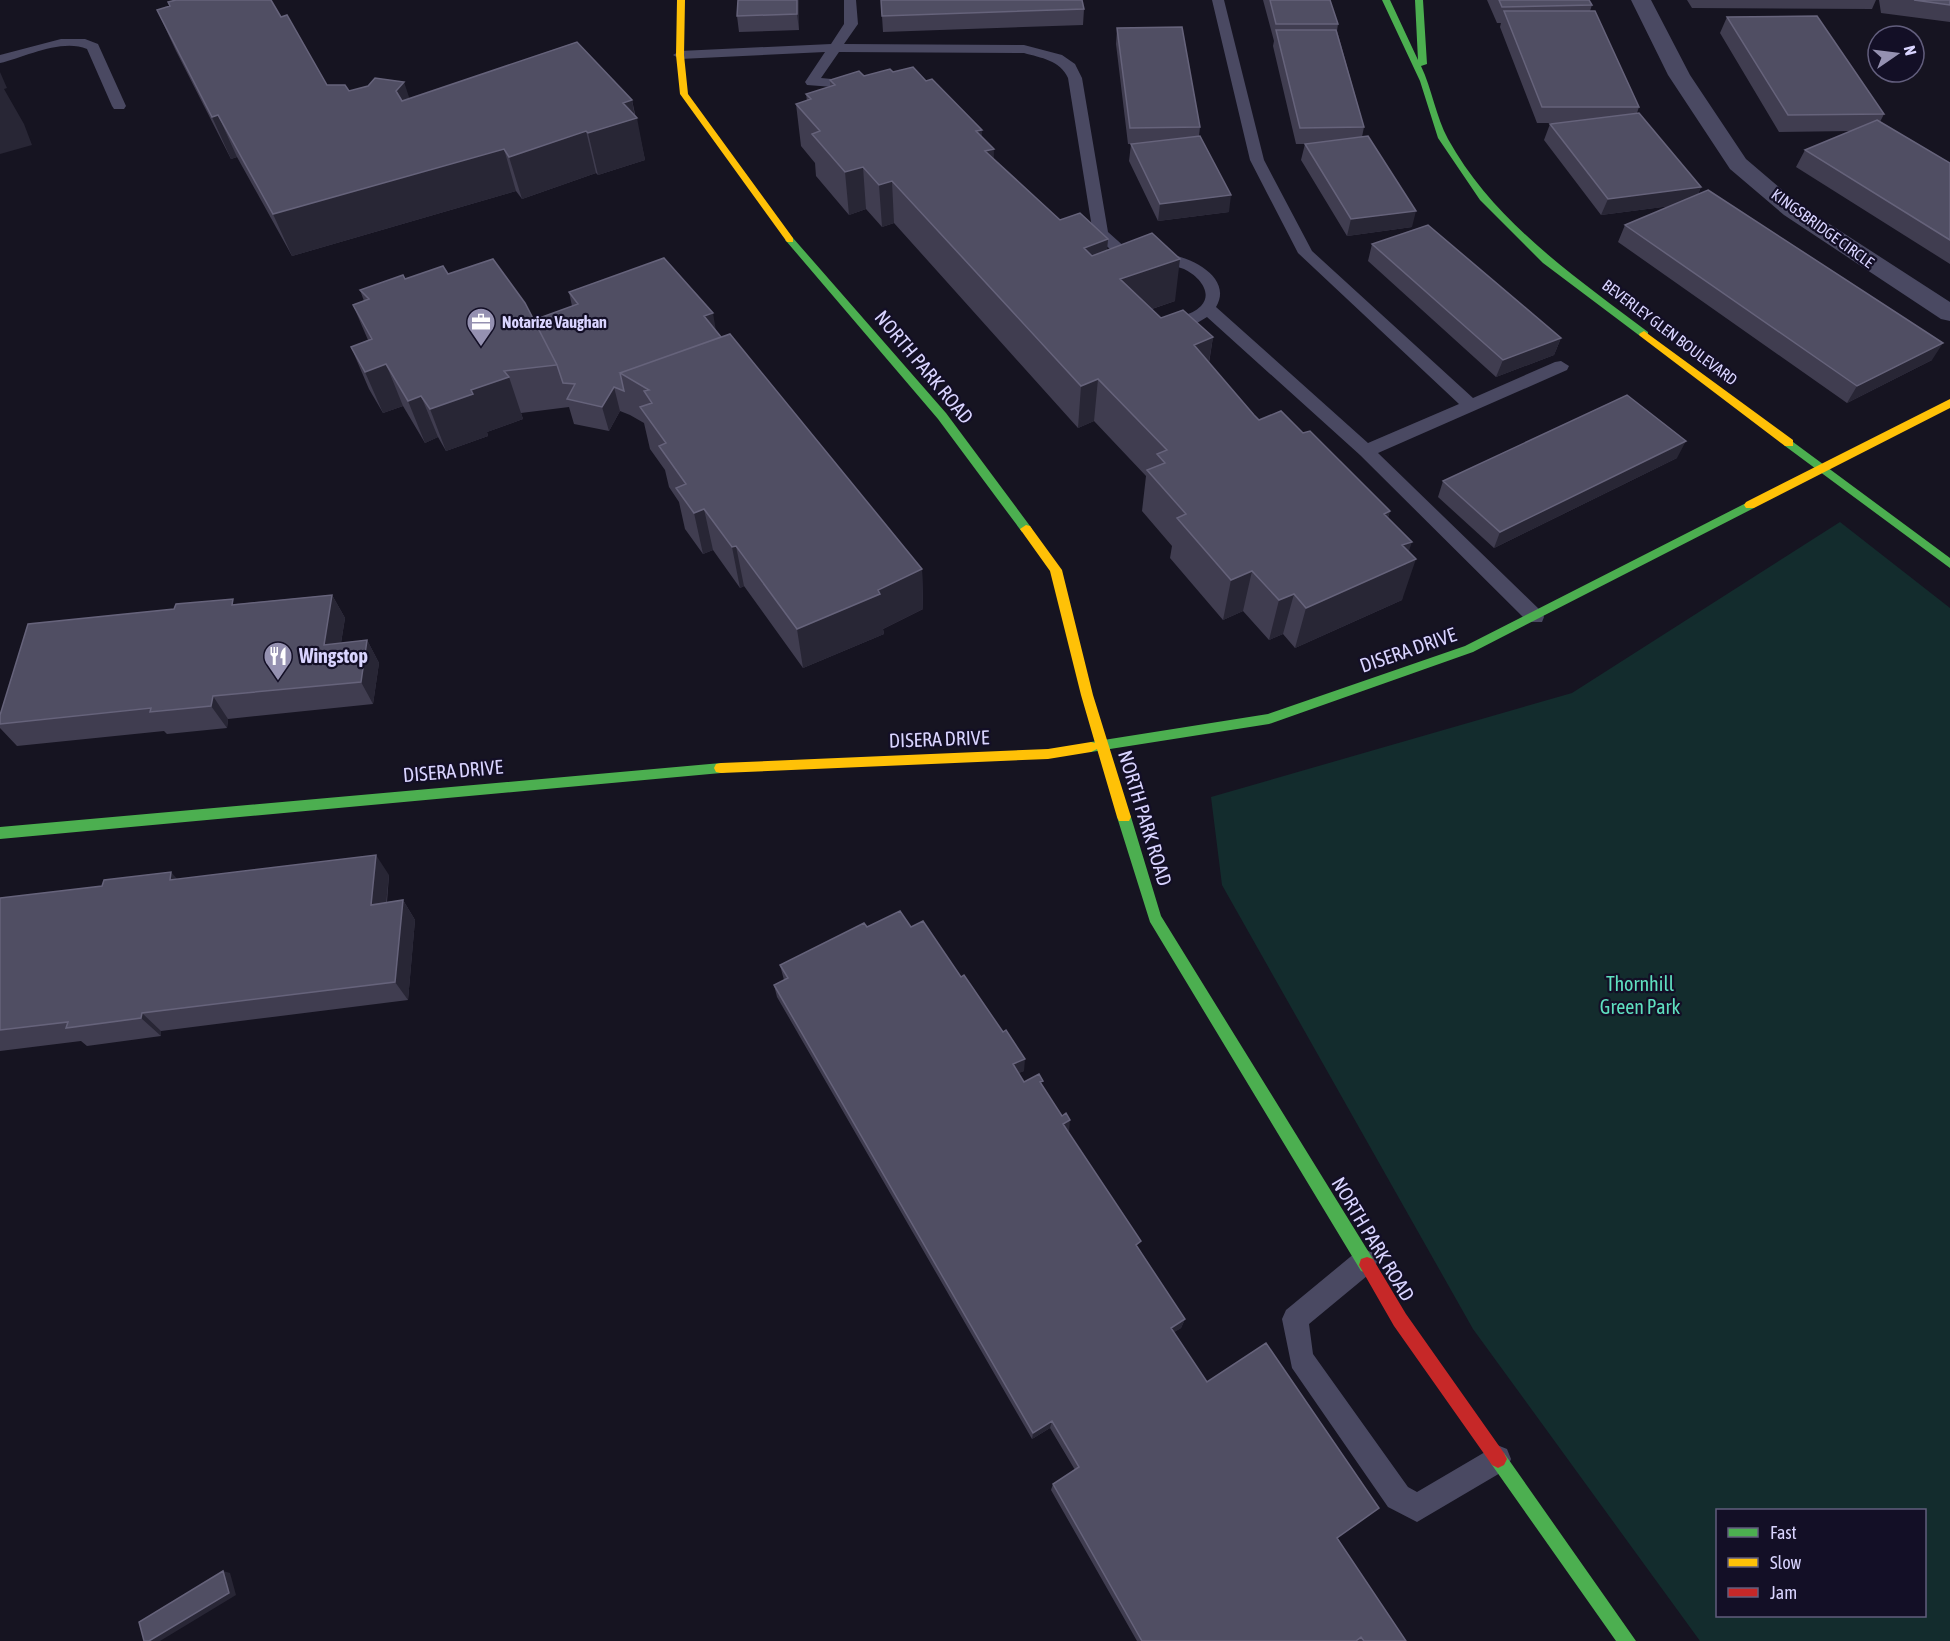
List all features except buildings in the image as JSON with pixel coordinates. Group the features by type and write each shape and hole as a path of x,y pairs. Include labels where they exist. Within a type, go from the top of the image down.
{"street":[{"name":"NORTH PARK ROAD","path":"681,0 680,55 684,94 797,249 942,416 1056,570 1102,746 1155,918 1400,1320 1627,1641"},
{"name":"BEVERLEY GLEN BOULEVARD","path":"1386,0 1424,81 1443,138 1483,198 1547,261 1824,467 1950,564"},
{"name":"BEVERLEY GLEN BOULEVARD","path":"1419,0 1424,81"},
{"name":"KINGSBRIDGE CIRCLE","path":"1641,0 1679,75 1738,164 1792,210 1950,313"},
{"name":"DISERA DRIVE","path":"0,833 686,770 1048,754 1269,719 1469,649 1950,403"}],"lane":[{"path":"850,0 851,24 812,82 868,86"},
{"path":"1218,0 1257,160 1306,253 1471,406"},
{"path":"0,59 68,42 87,42 93,47 119,106"},
{"path":"680,55 835,48 1024,49 1057,58 1070,67 1075,78 1101,234 1125,264 1164,258 1196,268 1207,277 1213,287 1214,298 1208,309 1197,317 1182,323 1146,323"},
{"path":"1208,309 1366,451 1535,617"},
{"path":"1366,451 1561,366"},
{"path":"1364,1262 1295,1319 1301,1359 1398,1497 1417,1508 1497,1458"}],"green space":[{"name":"Thornhill Green Park","path":"1840,522 1950,608 1950,1641 1700,1641 1473,1329 1222,885 1211,797 1572,693"}],"traffic: fast":[{"path":"1386,0 1424,81 1443,138 1483,198 1547,261 1644,334"},
{"path":"1419,0 1423,64"},
{"path":"790,240 942,416 1026,529"},
{"path":"1789,443 1950,564"},
{"path":"1091,747 1269,719 1469,649 1750,505"},
{"path":"0,833 721,768"},
{"path":"1124,817 1155,918 1367,1265"},
{"path":"1498,1459 1627,1641"}],"traffic: slow":[{"path":"681,0 680,55 684,94 790,240"},
{"path":"1644,334 1789,443"},
{"path":"1750,505 1950,403"},
{"path":"1026,529 1056,570 1087,695 1124,817"},
{"path":"721,768 1048,754 1091,747"}],"traffic: jam":[{"path":"1367,1265 1400,1320 1498,1459"}],"place":[{"name":"Notarize Vaughan","path":"481,348"},
{"name":"Wingstop","path":"278,682"}]}
